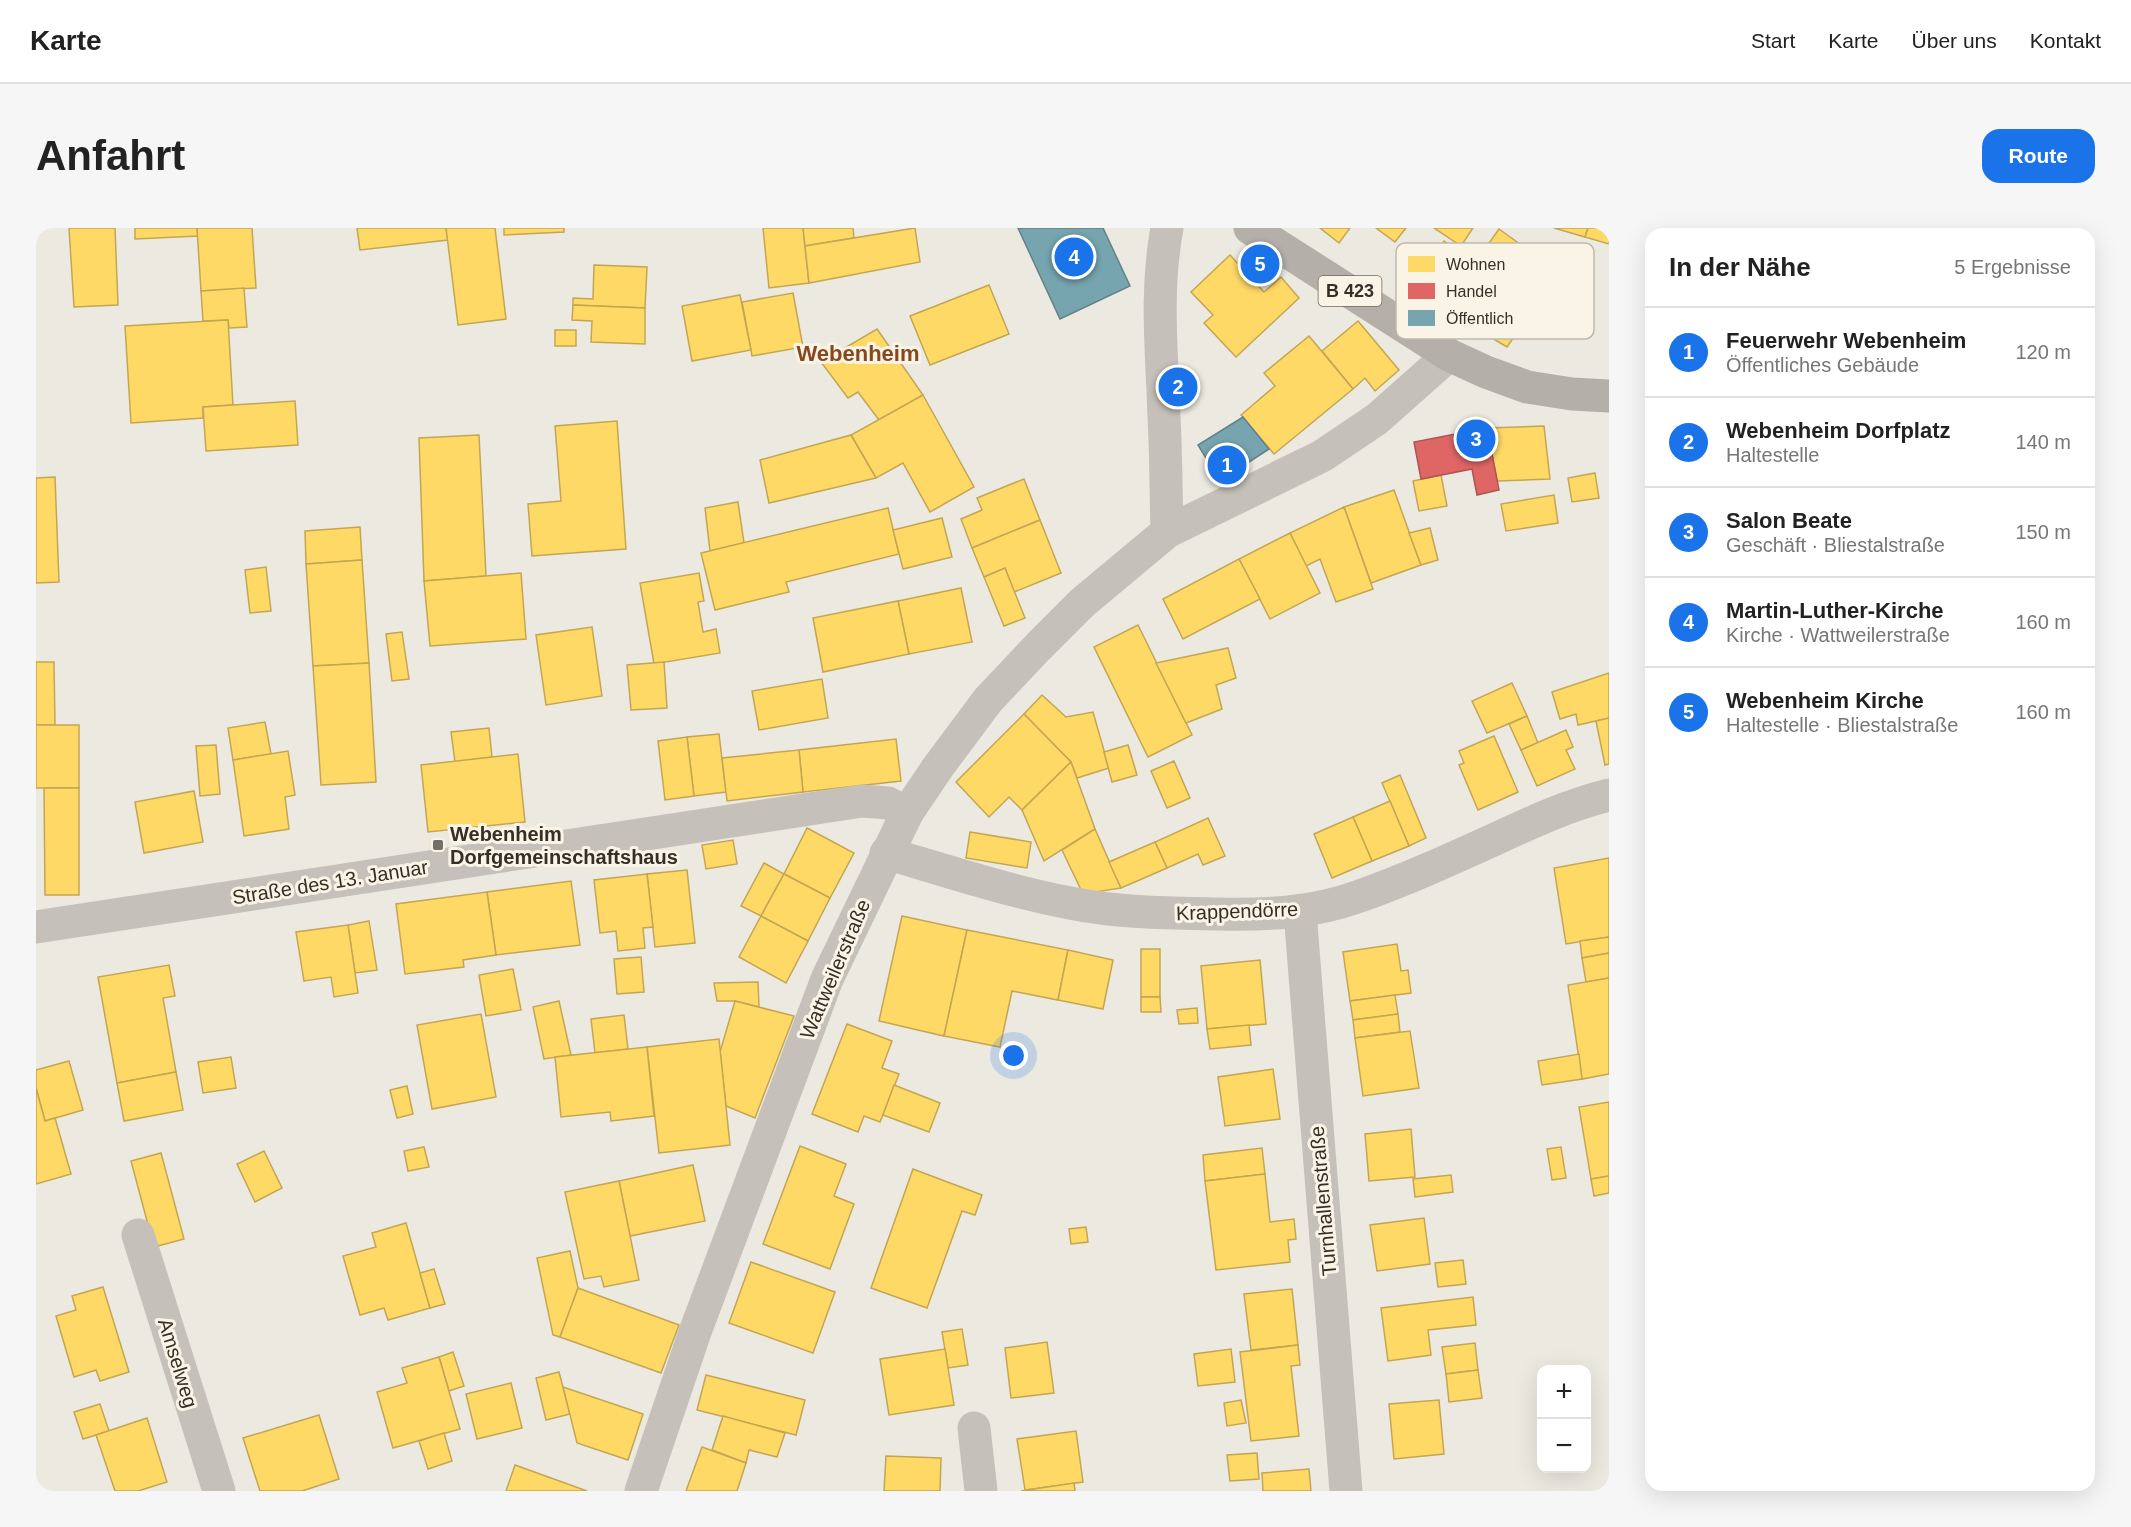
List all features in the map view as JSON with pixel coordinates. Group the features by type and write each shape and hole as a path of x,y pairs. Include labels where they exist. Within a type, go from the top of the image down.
{"main road":[{"name":"B 423","path":"1250,228 1396,321"},
{"name":"B 423","path":"1424,339 1449,355 1527,387 1572,394 1609,396"}],"street":[{"path":"1167,228 1158,303 1165,419 1167,532"},
{"name":"Wattweilerstraße","path":"641,1491 694,1332 827,979 886,853 907,813 938,767 987,700 1082,603 1167,532 1322,456 1377,419 1449,355"},
{"name":"Krappendörre","path":"886,853 1009,889 1071,904 1154,913 1300,912 1355,898 1435,867 1546,816 1609,795"},
{"name":"Straße des 13. Januar","path":"36,927 861,801 888,803 907,813"},
{"name":"Turnhallenstraße","path":"1300,912 1346,1491"},
{"name":"Amselweg","path":"138,1235 219,1491"},
{"path":"974,1428 981,1491"}],"building: Wohnen":[{"path":"69,228 115,228 118,305 74,307"},
{"path":"135,228 197,228 198,236 135,239"},
{"path":"197,228 252,228 256,288 201,291"},
{"path":"357,228 446,228 448,240 360,250"},
{"path":"446,228 495,228 506,319 458,325"},
{"path":"504,228 564,228 564,232 504,235"},
{"path":"763,228 803,228 809,283 769,288"},
{"path":"803,228 853,228 854,238 805,246"},
{"path":"915,228 920,262 809,283 805,246"},
{"path":"1320,228 1350,228 1339,243"},
{"path":"1376,228 1406,228 1395,242"},
{"path":"1434,228 1473,228 1463,243 1456,243"},
{"path":"1554,228 1588,228 1585,237"},
{"path":"1588,228 1609,228 1609,244 1585,237"},
{"path":"1499,229 1519,243 1489,243"},
{"path":"1230,255 1264,292 1281,277 1299,298 1236,357 1204,323 1213,315 1191,292"},
{"path":"594,265 647,267 645,308 573,305 573,298 593,299"},
{"path":"989,285 1009,334 930,365 910,316"},
{"path":"244,288 247,327 229,328 228,320 203,321 201,291"},
{"path":"793,293 803,347 752,356 742,302"},
{"path":"740,295 751,350 692,361 682,306"},
{"path":"573,305 645,308 645,344 591,342 592,321 572,320"},
{"path":"228,320 233,405 203,407 203,418 131,423 125,326"},
{"path":"1358,321 1399,370 1375,391 1365,378 1353,389 1322,351"},
{"path":"877,329 923,395 879,420 858,392 848,398 821,362"},
{"path":"555,330 576,330 576,346 555,346"},
{"path":"1309,336 1353,389 1274,454 1241,415 1275,386 1264,373"},
{"path":"1493,339 1513,339 1507,347"},
{"path":"923,395 974,487 930,512 903,463 876,478 851,435"},
{"path":"295,401 298,445 206,451 203,407"},
{"path":"617,421 626,549 532,556 528,504 561,501 555,426"},
{"path":"1544,426 1550,479 1497,481 1487,428"},
{"path":"479,435 486,576 424,581 419,438"},
{"path":"851,435 876,478 769,503 760,460"},
{"path":"1595,473 1599,498 1572,502 1568,478"},
{"path":"1441,475 1447,506 1419,511 1413,481"},
{"path":"55,477 59,582 36,583 36,478"},
{"path":"1024,479 1040,520 972,548 961,519 982,510 977,498"},
{"path":"1394,490 1421,565 1371,583 1344,507"},
{"path":"1554,495 1558,523 1506,531 1501,504"},
{"path":"738,502 744,543 710,551 705,508"},
{"path":"1344,507 1373,589 1336,602 1320,559 1306,566 1290,533"},
{"path":"888,508 899,554 786,582 789,592 715,610 701,553"},
{"path":"942,518 952,557 903,569 893,530"},
{"path":"1040,520 1061,573 1014,592 1005,568 984,577 972,548"},
{"path":"360,527 362,560 306,564 305,531"},
{"path":"1430,528 1438,560 1421,565 1409,533"},
{"path":"1290,533 1320,593 1270,619 1239,559"},
{"path":"1239,559 1260,599 1183,639 1163,599"},
{"path":"362,560 369,663 313,666 306,564"},
{"path":"266,567 271,611 250,613 245,570"},
{"path":"1005,568 1025,618 1004,626 984,577"},
{"path":"521,573 526,639 430,646 424,581"},
{"path":"699,573 704,601 698,602 703,632 716,629 720,653 654,664 640,583"},
{"path":"961,588 972,642 909,654 898,601"},
{"path":"898,601 909,654 823,672 813,618"},
{"path":"1138,625 1192,735 1148,757 1094,647"},
{"path":"592,627 602,696 546,705 536,635"},
{"path":"402,632 409,679 392,681 386,634"},
{"path":"1228,648 1236,678 1216,685 1222,709 1186,723 1156,663"},
{"path":"36,662 54,662 55,725 36,725"},
{"path":"664,662 667,708 631,710 627,665"},
{"path":"369,663 376,782 321,785 313,666"},
{"path":"1609,673 1609,718 1578,725 1576,714 1560,719 1552,692"},
{"path":"822,679 828,718 759,730 752,691"},
{"path":"1512,683 1527,716 1487,733 1472,701"},
{"path":"1042,695 1066,717 1093,712 1109,768 1077,778 1071,762 1024,714"},
{"path":"1024,714 1071,762 1022,810 1009,797 989,817 956,782"},
{"path":"1527,716 1538,743 1521,750 1509,724"},
{"path":"1609,718 1609,764 1605,765 1596,721"},
{"path":"265,722 271,754 233,760 228,728"},
{"path":"36,725 79,725 79,788 36,788"},
{"path":"489,728 492,757 455,762 451,732"},
{"path":"1566,730 1573,747 1566,750 1575,769 1537,786 1521,750"},
{"path":"719,734 726,792 694,796 687,737"},
{"path":"1494,736 1518,792 1478,810 1459,765 1464,763 1459,751"},
{"path":"687,737 694,796 665,800 658,741"},
{"path":"896,739 901,781 803,792 799,750"},
{"path":"216,745 220,794 200,796 196,746"},
{"path":"1128,745 1137,775 1112,782 1104,752"},
{"path":"799,750 803,792 727,801 722,758"},
{"path":"288,751 295,795 285,797 289,829 244,836 233,760"},
{"path":"518,754 525,822 428,832 421,765"},
{"path":"1174,761 1190,798 1167,808 1151,771"},
{"path":"1071,762 1095,829 1044,861 1022,810"},
{"path":"1400,775 1426,838 1409,846 1382,783"},
{"path":"44,788 79,788 79,895 45,895"},
{"path":"194,791 203,842 144,853 135,802"},
{"path":"1390,801 1409,846 1372,861 1353,817"},
{"path":"1353,817 1372,861 1332,878 1314,834"},
{"path":"1208,818 1225,856 1203,865 1198,854 1167,868 1155,842"},
{"path":"807,828 854,853 830,898 784,874"},
{"path":"1095,829 1121,888 1083,894 1062,850"},
{"path":"970,832 1031,842 1027,868 966,858"},
{"path":"733,840 737,864 706,869 702,845"},
{"path":"1155,842 1167,868 1121,888 1109,862"},
{"path":"1609,858 1609,937 1566,944 1554,868"},
{"path":"764,863 784,874 761,916 741,906"},
{"path":"687,870 695,943 655,947 647,874"},
{"path":"647,874 653,927 643,928 645,948 618,951 616,931 600,933 594,880"},
{"path":"784,874 830,898 808,941 761,916"},
{"path":"571,881 580,945 496,955 487,892"},
{"path":"487,892 496,955 463,960 464,967 405,974 396,904"},
{"path":"761,916 808,941 786,983 739,957"},
{"path":"902,916 967,930 944,1036 879,1021"},
{"path":"369,921 377,970 355,973 348,925"},
{"path":"348,925 358,993 334,997 331,977 304,981 296,932"},
{"path":"967,930 1068,950 1058,1000 1012,991 1000,1047 944,1036"},
{"path":"1609,937 1609,953 1582,958 1580,941"},
{"path":"1397,944 1401,971 1408,970 1411,993 1350,1001 1343,952"},
{"path":"1141,949 1160,949 1160,997 1141,997"},
{"path":"1068,950 1113,960 1103,1009 1058,1000"},
{"path":"1609,953 1609,978 1586,982 1582,958"},
{"path":"641,957 644,992 617,994 614,959"},
{"path":"1260,960 1266,1024 1207,1029 1201,966"},
{"path":"169,965 175,996 163,998 176,1072 117,1083 98,977"},
{"path":"513,969 521,1010 486,1016 479,975"},
{"path":"1609,978 1609,1074 1582,1079 1568,985"},
{"path":"758,982 759,1007 735,1001 717,1001 714,983"},
{"path":"1395,995 1398,1014 1353,1020 1350,1001"},
{"path":"1141,997 1160,997 1161,1012 1141,1012"},
{"path":"559,1001 571,1055 544,1059 533,1007"},
{"path":"735,1001 794,1016 755,1118 726,1106 720,1052"},
{"path":"1197,1008 1198,1023 1179,1024 1177,1010"},
{"path":"481,1014 496,1097 432,1109 417,1025"},
{"path":"1398,1014 1400,1032 1355,1038 1353,1020"},
{"path":"624,1015 628,1049 595,1053 591,1019"},
{"path":"847,1024 892,1041 882,1068 899,1074 880,1122 864,1116 858,1132 812,1114"},
{"path":"1249,1025 1251,1045 1210,1049 1207,1029"},
{"path":"1410,1031 1419,1088 1363,1096 1355,1038"},
{"path":"719,1039 730,1145 659,1153 647,1047"},
{"path":"647,1047 654,1116 611,1121 610,1112 561,1117 555,1057"},
{"path":"1579,1054 1582,1079 1542,1085 1538,1061"},
{"path":"231,1057 236,1088 203,1093 198,1062"},
{"path":"69,1061 83,1110 45,1121 36,1088 36,1070"},
{"path":"1273,1069 1280,1119 1225,1126 1218,1077"},
{"path":"176,1072 183,1110 124,1121 117,1083"},
{"path":"894,1085 940,1103 929,1132 883,1115"},
{"path":"407,1086 413,1114 397,1118 390,1090"},
{"path":"36,1088 45,1121 55,1118 71,1174 36,1184"},
{"path":"1609,1102 1609,1176 1591,1179 1579,1107"},
{"path":"1411,1129 1415,1177 1369,1181 1365,1134"},
{"path":"800,1146 846,1164 834,1196 854,1204 830,1269 763,1244"},
{"path":"424,1147 429,1167 408,1171 404,1151"},
{"path":"1561,1147 1566,1178 1552,1180 1547,1149"},
{"path":"1262,1148 1265,1174 1205,1181 1203,1155"},
{"path":"264,1151 282,1188 255,1202 237,1164"},
{"path":"161,1153 184,1239 154,1247 131,1161"},
{"path":"693,1165 705,1221 630,1236 619,1181"},
{"path":"913,1169 982,1195 975,1215 962,1211 927,1308 871,1288"},
{"path":"1265,1174 1270,1222 1294,1219 1296,1239 1288,1240 1290,1262 1216,1270 1205,1181"},
{"path":"1451,1175 1453,1192 1415,1197 1413,1179"},
{"path":"1609,1176 1609,1193 1594,1196 1591,1179"},
{"path":"619,1181 639,1280 604,1287 601,1276 584,1279 565,1192"},
{"path":"1424,1218 1430,1264 1377,1271 1370,1225"},
{"path":"406,1223 430,1308 388,1320 384,1308 360,1315 343,1256 376,1247 372,1233"},
{"path":"1086,1227 1088,1242 1071,1244 1069,1229"},
{"path":"570,1251 578,1288 560,1337 553,1335 537,1258"},
{"path":"1463,1260 1466,1284 1438,1287 1435,1263"},
{"path":"751,1262 835,1292 813,1353 729,1323"},
{"path":"434,1269 445,1304 430,1308 420,1273"},
{"path":"103,1287 129,1372 100,1381 96,1370 74,1377 56,1316 76,1310 72,1296"},
{"path":"578,1288 679,1325 661,1373 560,1337"},
{"path":"1292,1289 1298,1345 1251,1350 1244,1294"},
{"path":"1473,1297 1476,1325 1428,1330 1431,1355 1388,1361 1381,1308"},
{"path":"962,1329 968,1365 948,1368 942,1332"},
{"path":"1047,1342 1054,1393 1011,1398 1005,1348"},
{"path":"1475,1343 1478,1370 1446,1374 1442,1347"},
{"path":"1298,1345 1300,1365 1291,1366 1299,1436 1251,1441 1240,1352"},
{"path":"945,1349 954,1405 889,1415 880,1359"},
{"path":"1231,1349 1235,1382 1198,1386 1194,1354"},
{"path":"453,1352 464,1386 449,1391 439,1357"},
{"path":"439,1357 460,1429 393,1448 377,1392 407,1383 402,1368"},
{"path":"1478,1370 1482,1398 1449,1402 1446,1374"},
{"path":"559,1372 570,1414 546,1420 536,1378"},
{"path":"706,1375 805,1400 796,1435 697,1410"},
{"path":"511,1383 522,1428 477,1439 466,1394"},
{"path":"563,1387 643,1414 628,1460 577,1443"},
{"path":"1241,1400 1246,1423 1227,1426 1224,1403"},
{"path":"1439,1400 1444,1454 1394,1459 1389,1404"},
{"path":"100,1404 109,1431 83,1439 74,1412"},
{"path":"319,1415 339,1479 302,1491 260,1491 243,1438"},
{"path":"723,1416 785,1433 777,1457 749,1450 746,1463 712,1450"},
{"path":"147,1418 167,1482 138,1491 115,1491 96,1435"},
{"path":"1076,1431 1083,1482 1025,1490 1017,1439"},
{"path":"444,1433 452,1461 428,1469 419,1441"},
{"path":"702,1447 746,1463 737,1491 686,1491"},
{"path":"1257,1453 1259,1479 1230,1481 1227,1455"},
{"path":"886,1456 941,1458 940,1491 884,1491"},
{"path":"515,1465 587,1491 506,1491"},
{"path":"1309,1469 1311,1491 1263,1491 1262,1473"},
{"path":"1074,1483 1075,1491 1021,1491"}],"building: Handel":[{"path":"1487,428 1499,490 1477,495 1472,469 1421,479 1414,442"}],"building: Öffentlich":[{"path":"1018,228 1103,228 1130,286 1060,319"},
{"path":"1243,417 1269,449 1220,481 1198,445"}],"place":[{"name":"Martin-Luther-Kirche","path":"1074,257"},
{"name":"Webenheim Kirche","path":"1260,264"},
{"name":"Webenheim Dorfplatz","path":"1178,387"},
{"name":"Salon Beate","path":"1476,439"},
{"name":"Feuerwehr Webenheim","path":"1227,465"},
{"name":"Webenheim Dorfgemeinschaftshaus","path":"438,845"}],"district":[{"name":"Webenheim","path":"858,353"}]}
